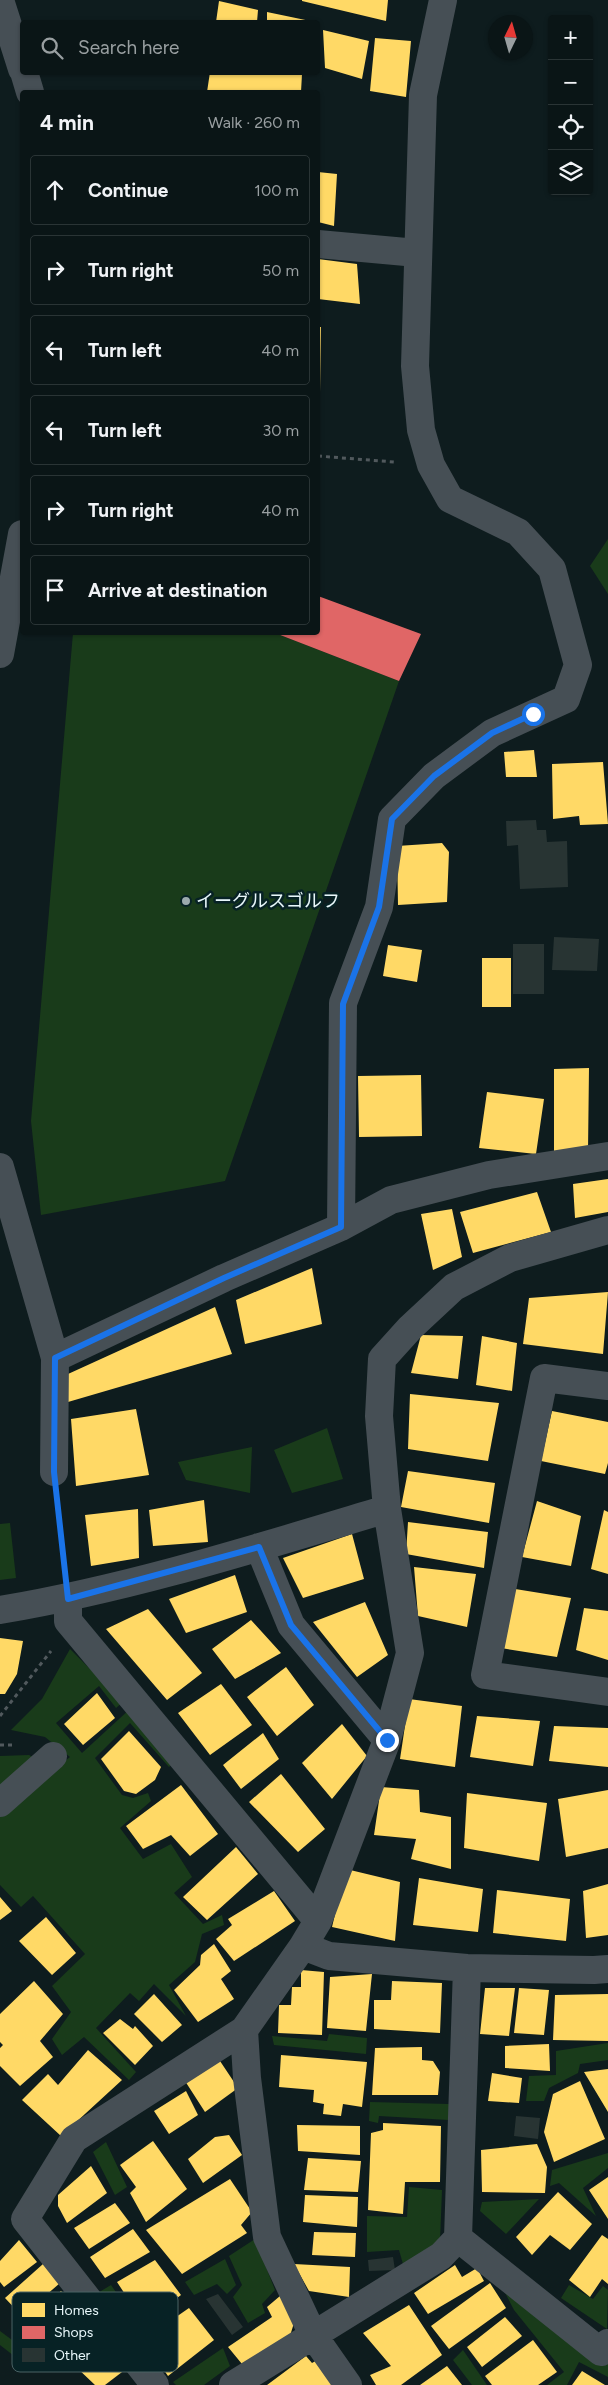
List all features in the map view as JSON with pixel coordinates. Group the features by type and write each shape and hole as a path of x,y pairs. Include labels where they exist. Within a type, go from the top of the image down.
{"street":[{"path":"0,0 20,63"},
{"path":"341,1227 343,1004 379,907 392,819 434,776 492,733 566,699 578,665 552,569 518,532 450,499 431,465 421,430 415,366 423,95 443,0"},
{"path":"25,75 29,90"},
{"path":"320,244 417,253"},
{"path":"0,654 20,545"},
{"path":"55,1358 224,1278 341,1227 391,1200 489,1175 608,1156"},
{"path":"0,1167 55,1358 54,1472"},
{"path":"82,2292 25,2219 74,2140 244,2030 318,1921 387,1740 410,1653 387,1509 379,1416 382,1359 410,1328 454,1287 510,1258 608,1230"},
{"path":"608,1386 544,1378 485,1674 608,1692"},
{"path":"0,1610 66,1619 259,1547 387,1509"},
{"path":"259,1547 291,1625 387,1740"},
{"path":"66,1619 318,1921"},
{"path":"0,1803 53,1756"},
{"path":"302,1946 329,1956 467,1968 608,1969"},
{"path":"233,2385 441,2256 458,2238 467,1968"},
{"path":"244,2030 247,2078 267,2237 313,2335 348,2385"},
{"path":"458,2238 601,2352 608,2343"},
{"path":"145,2372 155,2385"}],"path":[{"path":"320,456 431,465"},
{"path":"0,1716 66,1619 54,1472"}],"green space":[{"path":"608,539 608,594 590,566"},
{"name":"イーグルスゴルフ","path":"73,635 280,635 399,681 225,1181 41,1215 31,1121"},
{"path":"327,1428 343,1479 292,1493 274,1450"},
{"path":"252,1447 250,1493 186,1480 178,1462"},
{"path":"10,1523 16,1578 0,1580 0,1524"},
{"path":"70,1649 123,1702 116,1708 99,1686 56,1723 82,1753 131,1708 174,1762 169,1767 130,1723 95,1758 122,1795 133,1798 148,1793 151,1801 120,1828 143,1859 171,1844 192,1877 174,1893 203,1924 222,1915 224,1925 202,1934 195,1962 169,1985 186,2016 154,1984 139,2001 130,1993 96,2028 136,2072 129,2080 84,2037 62,2055 52,2039 71,2012 52,1986 85,1954 33,1896 21,1907 0,1885 0,1813 70,1757 45,1737 11,1730 42,1699"},
{"path":"29,1755 38,1760 0,1793 0,1756"},
{"path":"329,2034 367,2038 366,2054 274,2045 272,2036 327,2041"},
{"path":"608,2043 608,2060 580,2064 578,2073 549,2088 544,2101 526,2101 529,2076 556,2075 556,2051"},
{"path":"370,2102 449,2104 449,2120 379,2116 378,2123 369,2121"},
{"path":"106,2142 127,2187 115,2195 93,2152"},
{"path":"608,2153 608,2168 583,2188 596,2216 559,2183 550,2186 552,2170"},
{"path":"409,2187 442,2190 440,2241 403,2264 399,2250 367,2252 367,2216 407,2217"},
{"path":"539,2199 506,2234 480,2211 482,2202"},
{"path":"255,2239 275,2290 262,2304 265,2313 248,2323 233,2297 242,2285 229,2256"},
{"path":"225,2259 236,2285 227,2294 217,2284 194,2295 185,2282"},
{"path":"500,2283 608,2362 608,2377 579,2362 567,2385 547,2385 564,2372 514,2310"},
{"path":"111,2285 116,2292 99,2292"},
{"path":"569,2285 593,2299 603,2286 608,2290 607,2329 561,2298"},
{"path":"0,2331 12,2340 12,2354 0,2345"},
{"path":"223,2348 230,2366 204,2385 176,2385 173,2382"},
{"path":"463,2350 487,2385 472,2385 453,2360"}],"building: Homes":[{"path":"388,0 386,21 302,1"},
{"path":"219,1 258,10 257,20 216,20"},
{"path":"267,12 305,20 267,20"},
{"path":"323,30 369,41 362,79 325,68"},
{"path":"375,38 411,41 406,97 370,91"},
{"path":"210,75 302,75 301,90 207,90"},
{"path":"320,172 337,174 334,226 320,222"},
{"path":"320,259 357,264 360,304 320,299"},
{"path":"320,327 321,327 320,392"},
{"path":"534,750 537,777 506,777 504,752"},
{"path":"603,762 608,824 580,825 579,816 553,819 552,764"},
{"path":"442,843 449,852 447,902 398,905 397,846"},
{"path":"388,945 422,950 417,982 383,976"},
{"path":"482,958 511,958 511,1007 482,1007"},
{"path":"589,1068 588,1151 554,1151 554,1069"},
{"path":"421,1075 422,1136 359,1137 358,1076"},
{"path":"487,1092 544,1099 536,1154 479,1148"},
{"path":"608,1179 608,1212 575,1218 573,1184"},
{"path":"537,1192 551,1232 473,1253 460,1212"},
{"path":"452,1209 462,1257 433,1270 421,1214"},
{"path":"312,1268 322,1324 245,1344 236,1300"},
{"path":"608,1292 603,1354 523,1344 529,1298"},
{"path":"215,1307 232,1354 68,1402 68,1374"},
{"path":"421,1335 463,1336 458,1379 411,1373"},
{"path":"482,1336 517,1343 512,1391 476,1385"},
{"path":"410,1394 499,1403 488,1461 408,1449"},
{"path":"136,1409 149,1475 76,1486 71,1419"},
{"path":"552,1411 608,1422 608,1463 605,1474 541,1461"},
{"path":"408,1471 495,1483 489,1523 401,1507"},
{"path":"204,1500 208,1542 153,1546 149,1510"},
{"path":"537,1501 581,1516 571,1566 522,1557"},
{"path":"138,1509 139,1558 91,1566 85,1515"},
{"path":"604,1510 608,1512 608,1574 591,1569"},
{"path":"408,1522 488,1532 484,1568 406,1554"},
{"path":"352,1534 364,1579 303,1598 283,1558"},
{"path":"414,1567 476,1574 467,1627 418,1616"},
{"path":"235,1575 247,1612 186,1633 169,1599"},
{"path":"509,1588 571,1598 557,1657 501,1648"},
{"path":"365,1602 388,1655 357,1677 313,1622"},
{"path":"584,1608 608,1611 608,1660 576,1650"},
{"path":"148,1609 202,1673 167,1700 106,1629"},
{"path":"251,1620 281,1653 235,1679 212,1649"},
{"path":"0,1638 23,1641 17,1674 5,1694 0,1694"},
{"path":"286,1667 314,1705 277,1736 247,1697"},
{"path":"221,1684 252,1725 210,1755 178,1713"},
{"path":"97,1693 115,1718 83,1745 64,1724"},
{"path":"409,1699 462,1706 455,1767 400,1759"},
{"path":"477,1716 540,1721 533,1766 470,1757"},
{"path":"342,1724 367,1756 332,1799 302,1763"},
{"path":"554,1726 608,1728 608,1767 549,1761"},
{"path":"129,1731 161,1767 155,1780 136,1794 124,1791 101,1759"},
{"path":"263,1733 279,1759 241,1789 223,1765"},
{"path":"281,1774 325,1829 298,1852 249,1802"},
{"path":"181,1785 218,1834 190,1856 171,1835 143,1849 126,1826"},
{"path":"381,1787 419,1790 420,1812 451,1817 451,1869 411,1859 416,1839 374,1835"},
{"path":"608,1790 608,1848 566,1857 558,1799"},
{"path":"467,1793 547,1803 539,1861 464,1848"},
{"path":"236,1847 258,1874 207,1920 183,1897"},
{"path":"346,1869 400,1882 395,1941 332,1927"},
{"path":"419,1878 483,1889 478,1932 413,1925"},
{"path":"608,1884 608,1935 586,1938 583,1891"},
{"path":"497,1890 570,1899 566,1941 493,1933"},
{"path":"274,1891 295,1921 234,1961 216,1939 232,1925 228,1919"},
{"path":"0,1897 12,1911 0,1920"},
{"path":"46,1917 76,1953 52,1975 19,1941"},
{"path":"214,1944 231,1971 221,1979 234,1999 198,2022 174,1990 200,1965 201,1955"},
{"path":"301,1970 324,1972 322,2035 278,2033 279,2005 291,2005 292,1987 301,1987"},
{"path":"372,1974 366,2031 327,2028 330,1977"},
{"path":"34,1981 63,2014 40,2041 53,2057 20,2086 0,2066 0,2048 3,2045 0,2042 0,2014"},
{"path":"392,1981 442,1983 440,2033 374,2029 374,2000 391,2000"},
{"path":"485,1988 515,1988 509,2036 480,2034"},
{"path":"519,1988 549,1990 544,2035 514,2033"},
{"path":"154,1994 182,2025 162,2042 134,2014"},
{"path":"608,1994 608,2041 553,2040 555,1995"},
{"path":"120,2019 133,2029 135,2026 153,2046 135,2065 103,2033"},
{"path":"549,2044 550,2071 505,2068 505,2046"},
{"path":"422,2047 422,2060 433,2061 440,2072 438,2095 372,2095 375,2048"},
{"path":"88,2050 122,2080 61,2136 22,2100 48,2074 58,2085"},
{"path":"281,2055 367,2062 362,2107 343,2104 341,2116 323,2114 324,2104 313,2102 314,2090 279,2087"},
{"path":"220,2061 238,2088 205,2112 185,2081"},
{"path":"608,2069 608,2112 584,2072"},
{"path":"492,2073 522,2078 519,2103 488,2101"},
{"path":"580,2081 605,2139 554,2162 544,2132 553,2094"},
{"path":"186,2091 198,2115 169,2134 154,2111"},
{"path":"383,2123 441,2126 440,2182 405,2182 403,2214 368,2210 371,2133 383,2130"},
{"path":"297,2125 360,2126 360,2155 298,2151"},
{"path":"229,2135 242,2155 203,2183 188,2159 215,2137"},
{"path":"153,2141 187,2189 146,2222 130,2193 136,2187 120,2165"},
{"path":"537,2144 547,2167 545,2193 482,2192 481,2150"},
{"path":"308,2158 361,2161 358,2192 304,2190"},
{"path":"91,2166 107,2193 67,2223 58,2206 58,2195"},
{"path":"608,2177 608,2219 589,2190"},
{"path":"230,2179 252,2212 241,2225 247,2233 182,2274 146,2230"},
{"path":"558,2192 592,2224 570,2250 550,2235 532,2255 516,2237"},
{"path":"305,2195 358,2197 357,2227 303,2222"},
{"path":"115,2203 130,2223 89,2249 74,2228"},
{"path":"133,2229 150,2252 105,2278 90,2257"},
{"path":"314,2232 356,2233 355,2257 312,2255"},
{"path":"602,2235 608,2239 608,2284 602,2279 590,2297 569,2280"},
{"path":"19,2240 37,2262 4,2287 0,2282 0,2261"},
{"path":"155,2260 181,2295 178,2297 178,2292 124,2292 117,2282"},
{"path":"43,2264 60,2283 50,2292 12,2292 12,2305 5,2298"},
{"path":"294,2264 350,2267 349,2297 309,2291"},
{"path":"455,2265 462,2277 477,2268 484,2281 428,2314 414,2293"},
{"path":"490,2283 506,2308 449,2349 431,2326"},
{"path":"280,2296 294,2323 289,2339 242,2364 228,2347 272,2317 267,2307"},
{"path":"409,2305 442,2355 401,2385 376,2385 370,2375 391,2366 363,2333"},
{"path":"189,2308 214,2340 178,2368 178,2316"},
{"path":"505,2317 522,2336 482,2367 467,2347"},
{"path":"533,2340 557,2372 538,2385 492,2385 485,2376"},
{"path":"306,2356 312,2363 319,2359 337,2385 267,2385"},
{"path":"447,2366 462,2385 420,2385"},
{"path":"582,2371 605,2385 572,2385"},
{"path":"81,2372 122,2372 105,2385 95,2385"},
{"path":"165,2372 173,2372 168,2376"}],"building: Shops":[{"path":"320,597 421,634 399,681 280,635 320,635"}],"building: Other":[{"path":"536,820 537,830 546,830 547,842 567,841 568,887 520,889 518,845 507,846 506,821"},
{"path":"554,937 599,939 597,971 552,970"},
{"path":"513,944 544,944 544,994 513,994"},
{"path":"516,2116 540,2118 538,2139 514,2136"},
{"path":"393,2257 395,2270 369,2271 368,2260"},
{"path":"218,2294 243,2327 232,2335 206,2299"}],"place":[{"name":"イーグルスゴルフ","path":"186,901"}],"route":[{"path":"387,1740 291,1625 259,1547 68,1599 54,1472 55,1358 224,1278 341,1227 343,1004 379,907 392,819 434,776 492,733 533,714"}]}
